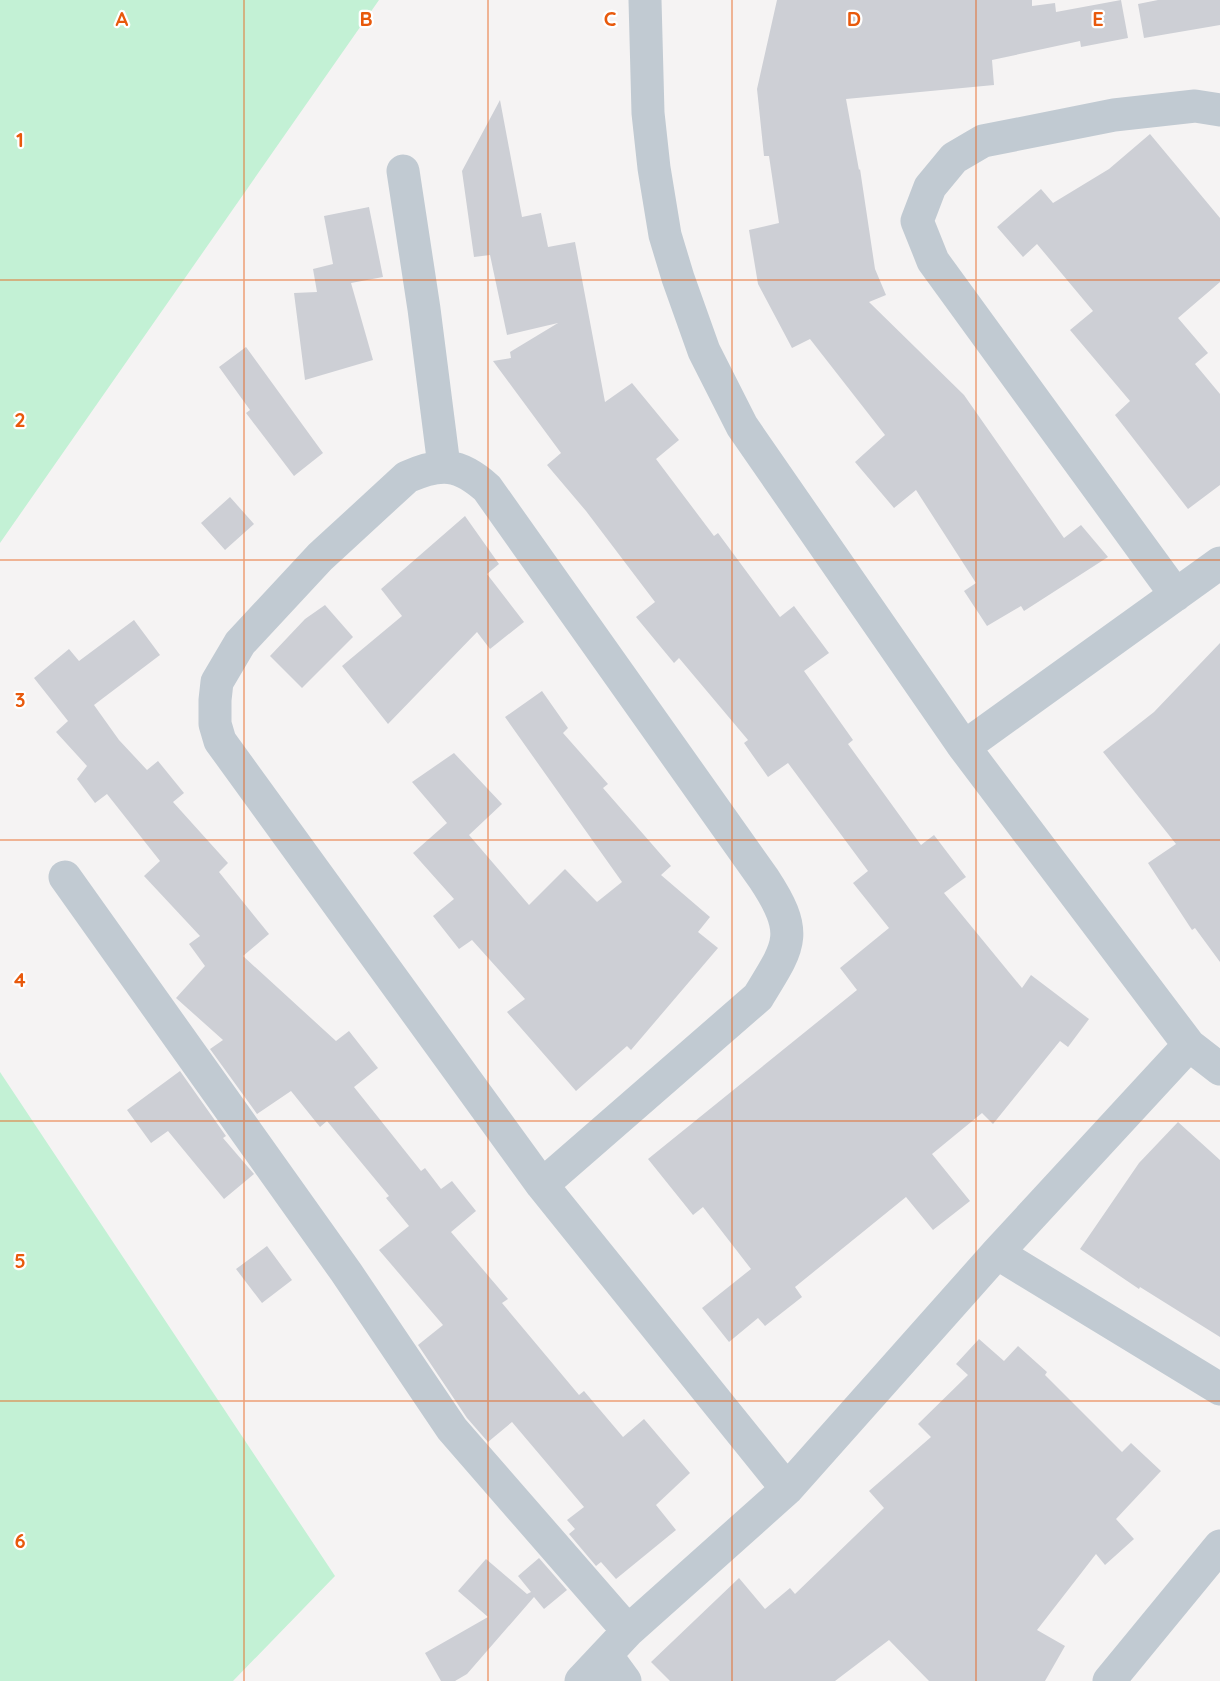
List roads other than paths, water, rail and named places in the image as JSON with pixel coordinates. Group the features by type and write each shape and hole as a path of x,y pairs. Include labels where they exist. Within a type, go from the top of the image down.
{"street":[{"path":"645,0 648,113 660,208 678,278 704,351 742,426 964,747 1188,1045 1220,1069"},
{"path":"1176,595 933,261 917,221 930,187 954,158 983,141 1114,115 1195,106 1220,110"},
{"path":"403,171 424,309 444,466"},
{"path":"542,1185 758,997 782,958 788,941 787,924 776,897 764,879 487,488 459,469 444,466 423,470 407,477 320,557 240,643 217,682 215,724 220,741 542,1185 787,1489"},
{"path":"964,747 1220,563"},
{"path":"64,877 346,1272 452,1429 628,1631"},
{"path":"582,1681 628,1631 787,1489 997,1252 1188,1045"},
{"path":"997,1252 1220,1389"},
{"path":"1109,1681 1220,1546"},
{"path":"606,1655 625,1681"}]}
